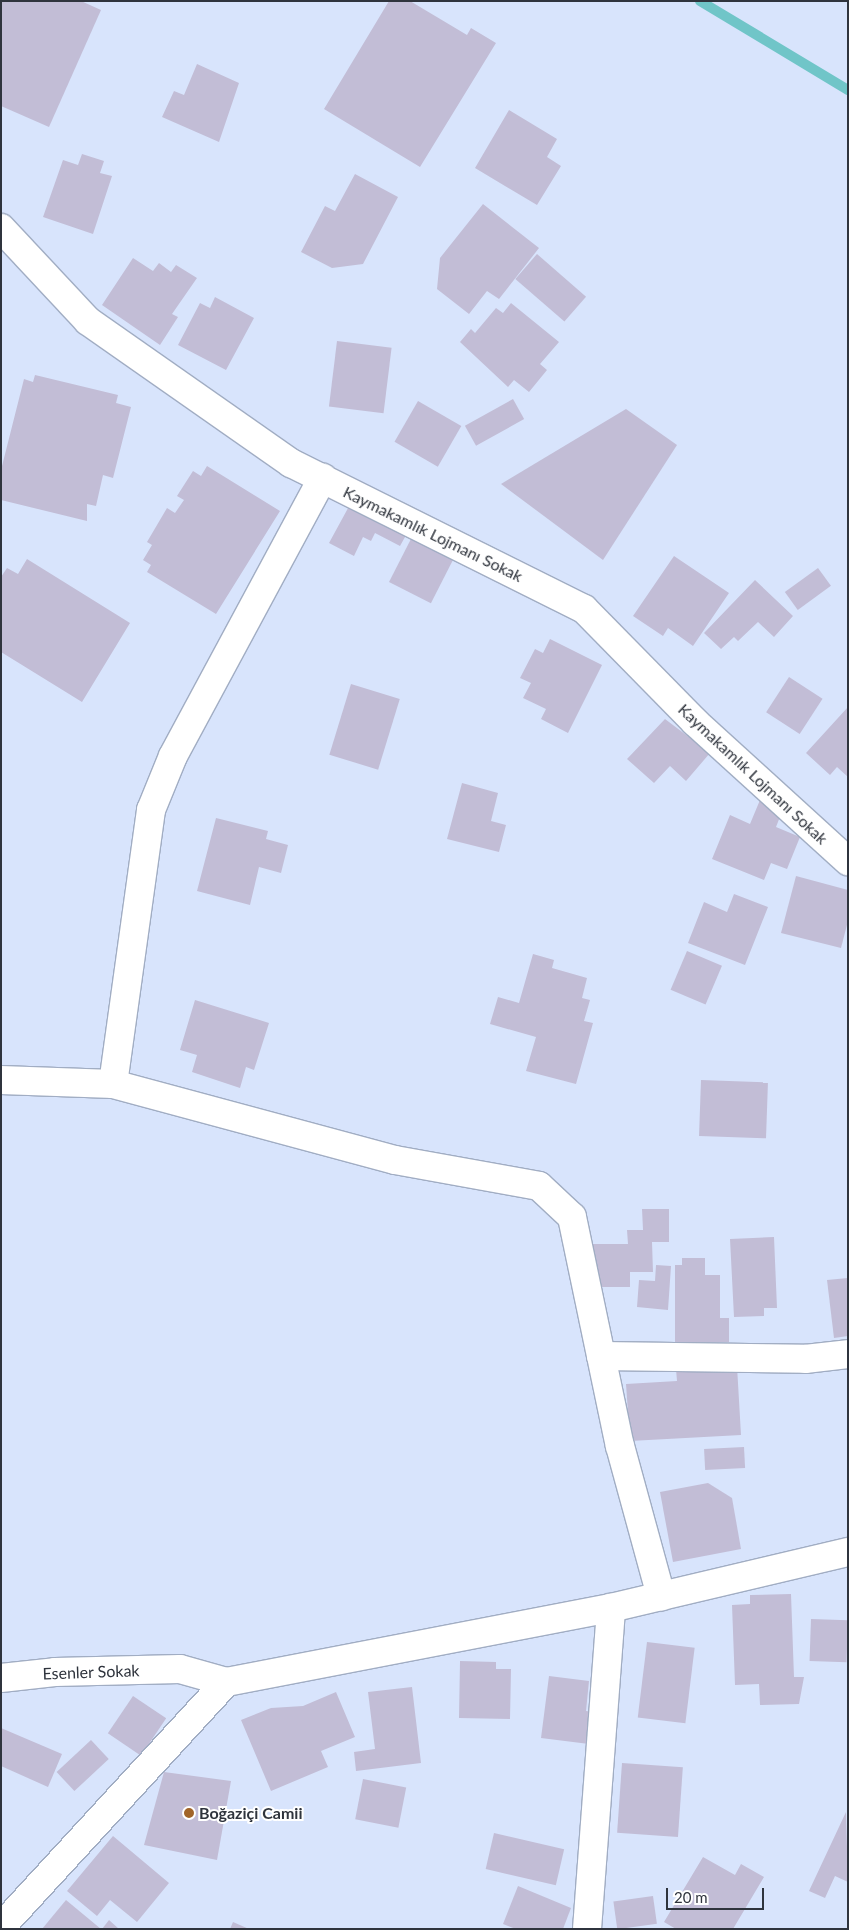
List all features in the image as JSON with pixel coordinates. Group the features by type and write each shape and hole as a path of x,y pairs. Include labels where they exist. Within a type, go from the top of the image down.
{"street":[{"name":"Kaymakamlık Lojmanı Sokak","path":"1,228 88,321 291,463 584,608 695,722 848,862"},
{"path":"113,1084 151,810 173,756 323,478"},
{"path":"1,1080 113,1084 395,1160 539,1186 572,1217 601,1356 661,1596"},
{"path":"601,1356 805,1359 848,1354"},
{"path":"1,1927 226,1682 611,1608 848,1552"},
{"path":"587,1929 611,1608"},
{"name":"Esenler Sokak","path":"1,1678 55,1672 180,1669 226,1682"}],"building":[{"path":"1,1 81,1 101,10 49,127 1,106"},
{"path":"389,1 410,1 467,35 471,28 496,43 420,167 324,109"},
{"path":"197,64 239,83 219,142 162,117 174,91 184,95"},
{"path":"509,110 557,139 547,157 561,166 537,205 475,168"},
{"path":"82,154 104,161 100,173 112,176 93,234 43,217 63,160 78,165"},
{"path":"355,174 398,197 363,264 332,268 301,252 325,206 335,211"},
{"path":"483,204 539,248 499,299 487,291 469,314 437,289 440,258"},
{"path":"537,254 586,297 564,322 515,279"},
{"path":"133,258 153,271 159,263 171,272 176,265 197,278 172,314 178,317 160,345 102,305"},
{"path":"215,297 254,318 226,370 178,345 200,303 210,308"},
{"path":"511,303 559,342 540,364 547,370 529,392 514,380 508,387 460,342 471,329 475,333 496,308 503,313"},
{"path":"337,341 392,348 384,413 329,407"},
{"path":"35,375 118,395 116,403 131,407 113,478 103,475 96,506 87,504 87,521 1,500 1,470 24,379 33,382"},
{"path":"513,399 524,419 476,446 465,426"},
{"path":"418,401 461,426 438,467 394,442"},
{"path":"626,409 677,445 603,560 501,484"},
{"path":"207,466 280,511 216,614 147,572 151,565 143,560 152,545 147,542 167,508 175,513 184,500 177,496 193,471 201,476"},
{"path":"353,499 410,528 400,546 375,533 371,541 363,537 354,556 329,543"},
{"path":"414,533 456,554 431,603 389,582"},
{"path":"674,556 729,593 693,646 668,628 663,636 633,616"},
{"path":"27,559 130,623 82,702 1,652 1,577 7,568 18,574"},
{"path":"818,568 831,586 798,610 785,592"},
{"path":"755,580 793,616 774,637 758,622 738,641 734,637 721,649 704,633"},
{"path":"550,639 602,665 568,733 541,719 546,709 523,698 531,683 520,678 535,649 543,653"},
{"path":"789,677 823,699 800,734 766,712"},
{"path":"351,684 400,699 378,770 329,755"},
{"path":"848,707 848,777 837,767 830,775 806,753"},
{"path":"665,719 710,753 686,781 670,766 654,783 627,759"},
{"path":"462,783 498,793 491,821 506,825 499,852 447,839"},
{"path":"760,800 783,809 776,827 800,837 787,869 771,863 764,880 712,859 730,815 750,824"},
{"path":"216,818 268,831 266,839 288,845 281,873 259,867 250,905 197,891"},
{"path":"796,876 848,890 848,921 841,948 781,933"},
{"path":"734,894 768,907 745,965 688,943 704,902 727,912"},
{"path":"687,951 722,966 706,1005 671,990"},
{"path":"533,954 554,960 552,968 587,978 582,998 590,1000 584,1021 593,1023 576,1084 526,1071 536,1037 490,1024 498,997 519,1003"},
{"path":"195,1000 269,1023 254,1070 246,1067 240,1088 192,1072 197,1055 180,1050"},
{"path":"701,1080 768,1082 766,1138 699,1136"},
{"path":"642,1209 669,1209 669,1242 652,1242 653,1272 630,1272 630,1287 593,1287 593,1244 628,1244 627,1230 643,1230"},
{"path":"774,1237 777,1308 764,1308 764,1316 734,1317 730,1239"},
{"path":"682,1258 705,1258 705,1275 720,1275 720,1318 729,1318 729,1342 675,1342 675,1265 682,1265"},
{"path":"656,1265 671,1266 668,1310 637,1307 639,1280 655,1281"},
{"path":"848,1278 848,1336 834,1338 827,1280"},
{"path":"737,1366 741,1435 630,1441 626,1384 677,1381 676,1369"},
{"path":"744,1447 745,1468 705,1470 704,1449"},
{"path":"708,1483 732,1498 741,1549 673,1562 660,1492"},
{"path":"791,1594 794,1677 804,1677 799,1704 760,1705 759,1684 735,1685 732,1605 750,1604 750,1595"},
{"path":"811,1619 848,1620 847,1662 810,1661"},
{"path":"647,1642 695,1648 685,1723 638,1717"},
{"path":"460,1661 496,1662 496,1669 511,1669 510,1719 459,1718"},
{"path":"549,1676 589,1681 586,1711 593,1712 589,1744 541,1738"},
{"path":"412,1687 421,1763 356,1771 354,1752 375,1749 368,1692"},
{"path":"336,1692 355,1737 321,1751 328,1767 271,1791 241,1720 271,1708 303,1706"},
{"path":"133,1696 166,1718 141,1756 108,1733"},
{"path":"1,1728 62,1754 48,1787 1,1766"},
{"path":"91,1740 109,1759 74,1791 57,1772"},
{"path":"622,1763 683,1767 678,1837 617,1833"},
{"name":"Boğaziçi Camii","path":"164,1772 231,1781 217,1860 144,1845"},
{"path":"363,1779 406,1787 398,1828 355,1819"},
{"path":"846,1812 848,1882 835,1876 825,1898 809,1891"},
{"path":"494,1833 564,1849 556,1885 486,1869"},
{"path":"113,1836 169,1883 137,1922 110,1900 97,1916 67,1891"},
{"path":"703,1857 735,1875 741,1864 764,1877 733,1929 676,1929 664,1922"},
{"path":"518,1886 571,1908 563,1929 516,1929 503,1924"},
{"path":"653,1896 657,1924 617,1929 613,1902"},
{"path":"66,1900 101,1929 42,1929"},
{"path":"109,1920 119,1929 102,1929"},
{"path":"233,1922 249,1929 230,1929"}],"waterway":[{"path":"700,1 848,90"}],"place":[{"name":"Boğaziçi Camii","path":"189,1813"}]}
